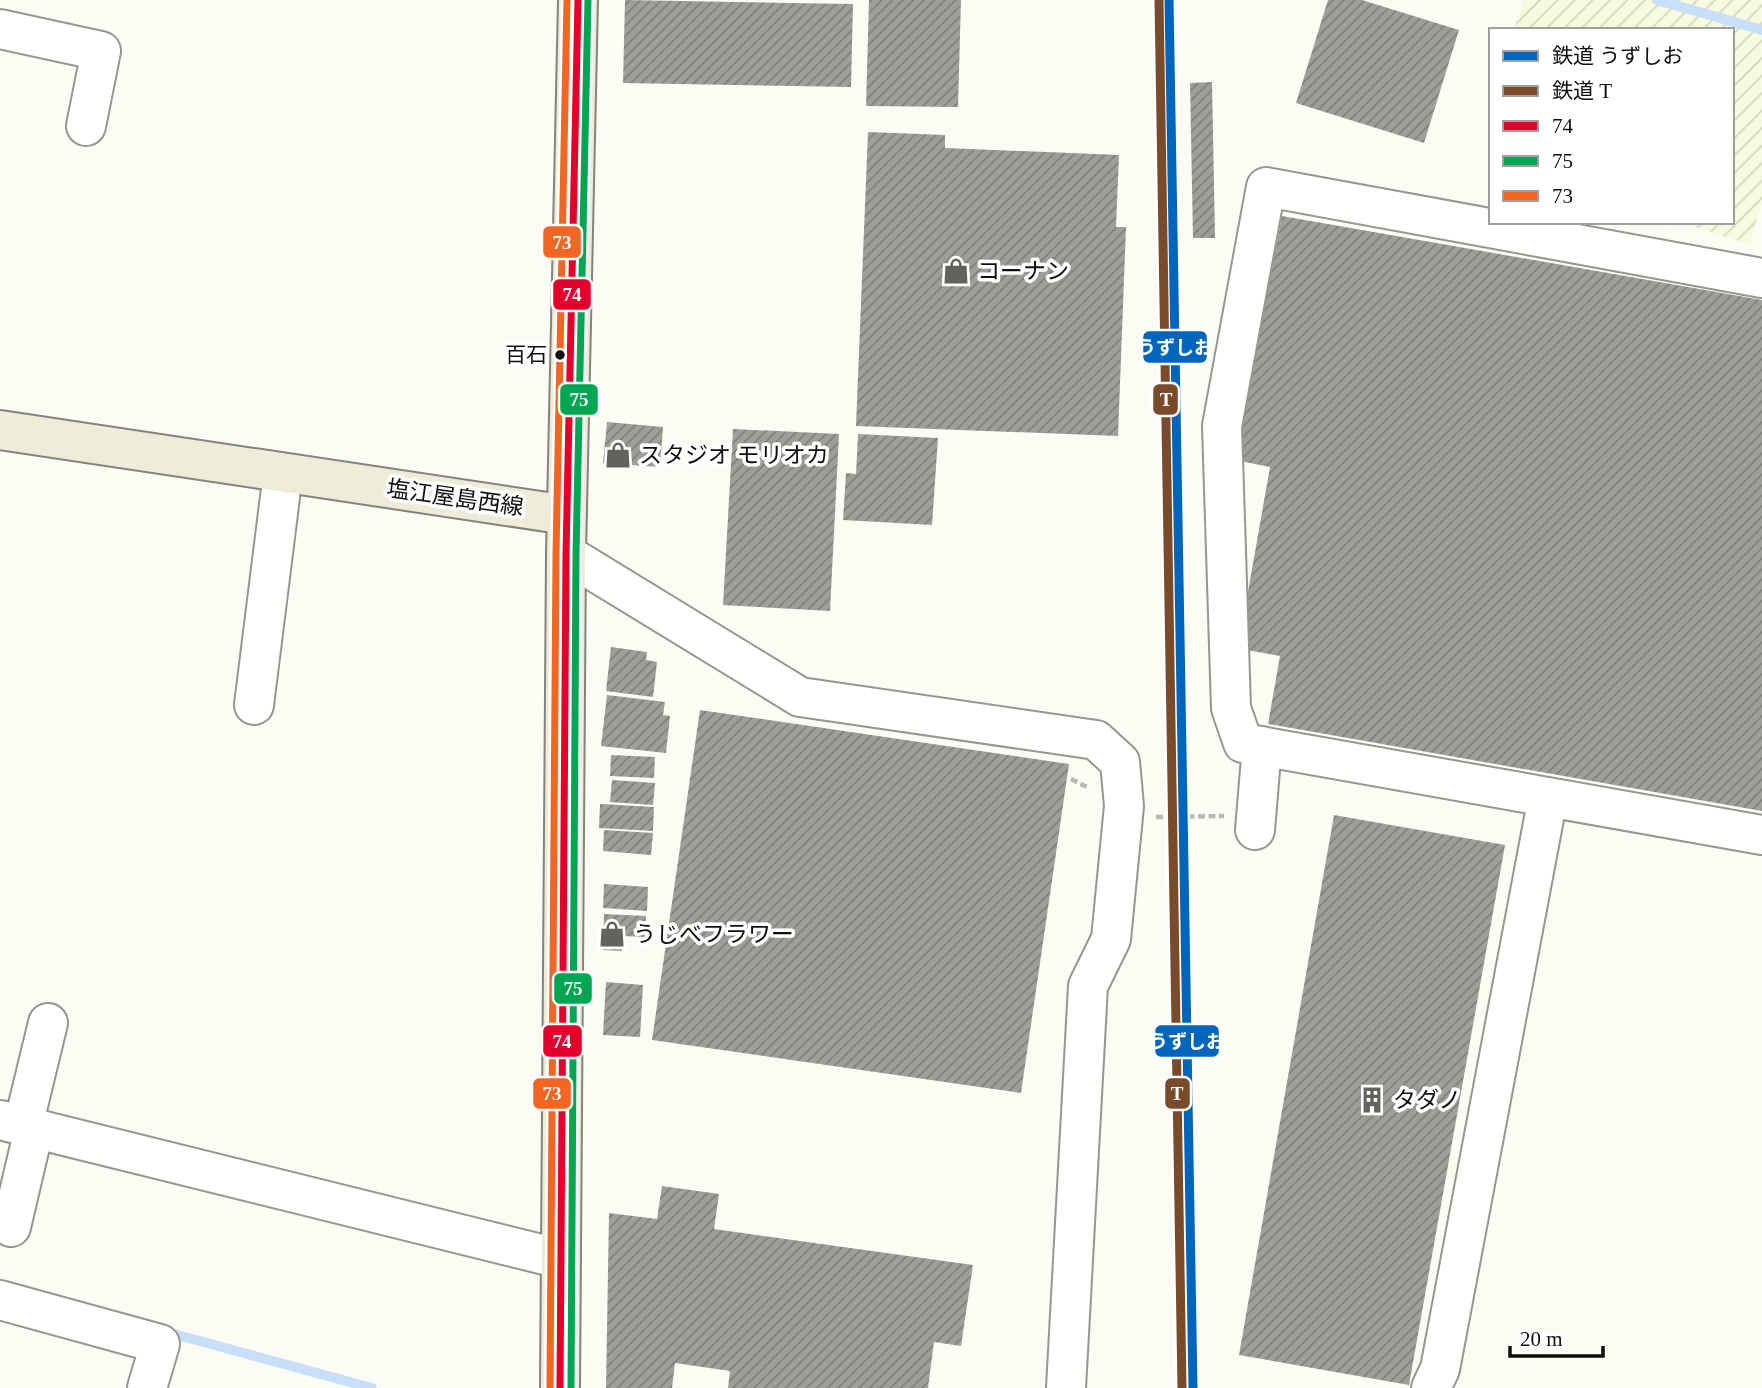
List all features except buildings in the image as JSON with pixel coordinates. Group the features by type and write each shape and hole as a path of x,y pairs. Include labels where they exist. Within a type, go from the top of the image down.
{"main road":[{"path":"560,1388 566,554 578,0"},
{"name":"塩江屋島西線","path":"0,430 567,515"}],"street":[{"path":"0,29 102,51 86,126"},
{"path":"1762,278 1266,187 1222,426 1231,708 1243,743 1762,835"},
{"path":"254,705 283,472"},
{"path":"566,554 800,697 1096,740 1121,762 1124,806 1111,939 1088,986 1066,1388"},
{"path":"1255,830 1262,746"},
{"path":"1431,1388 1440,1368 1548,797"},
{"path":"12,1227 19,1125 48,1023"},
{"path":"19,1125 561,1259"},
{"path":"0,1300 160,1344 148,1388"}],"green space":[{"path":"1523,0 1762,0 1762,204 1749,244 1684,224 1734,224 1734,28 1515,28"}],"waterway":[{"path":"1657,0 1762,30"},
{"path":"163,1331 372,1388"}],"rail line":[{"name":"T","path":"1159,0 1182,1388"},
{"name":"うずしお","path":"1169,0 1193,1388"}],"transit line":[{"name":"73","path":"550,1388 556,554 567,0"},
{"name":"74","path":"560,1388 566,554 578,0"},
{"name":"75","path":"571,1388 576,554 588,0"}],"place":[{"name":"コーナン","path":"956,271"},
{"name":"百石","path":"560,355"},
{"name":"スタジオ モリオカ","path":"618,455"},
{"name":"うじべフラワー","path":"612,934"},
{"name":"タダノ","path":"1372,1100"}]}
